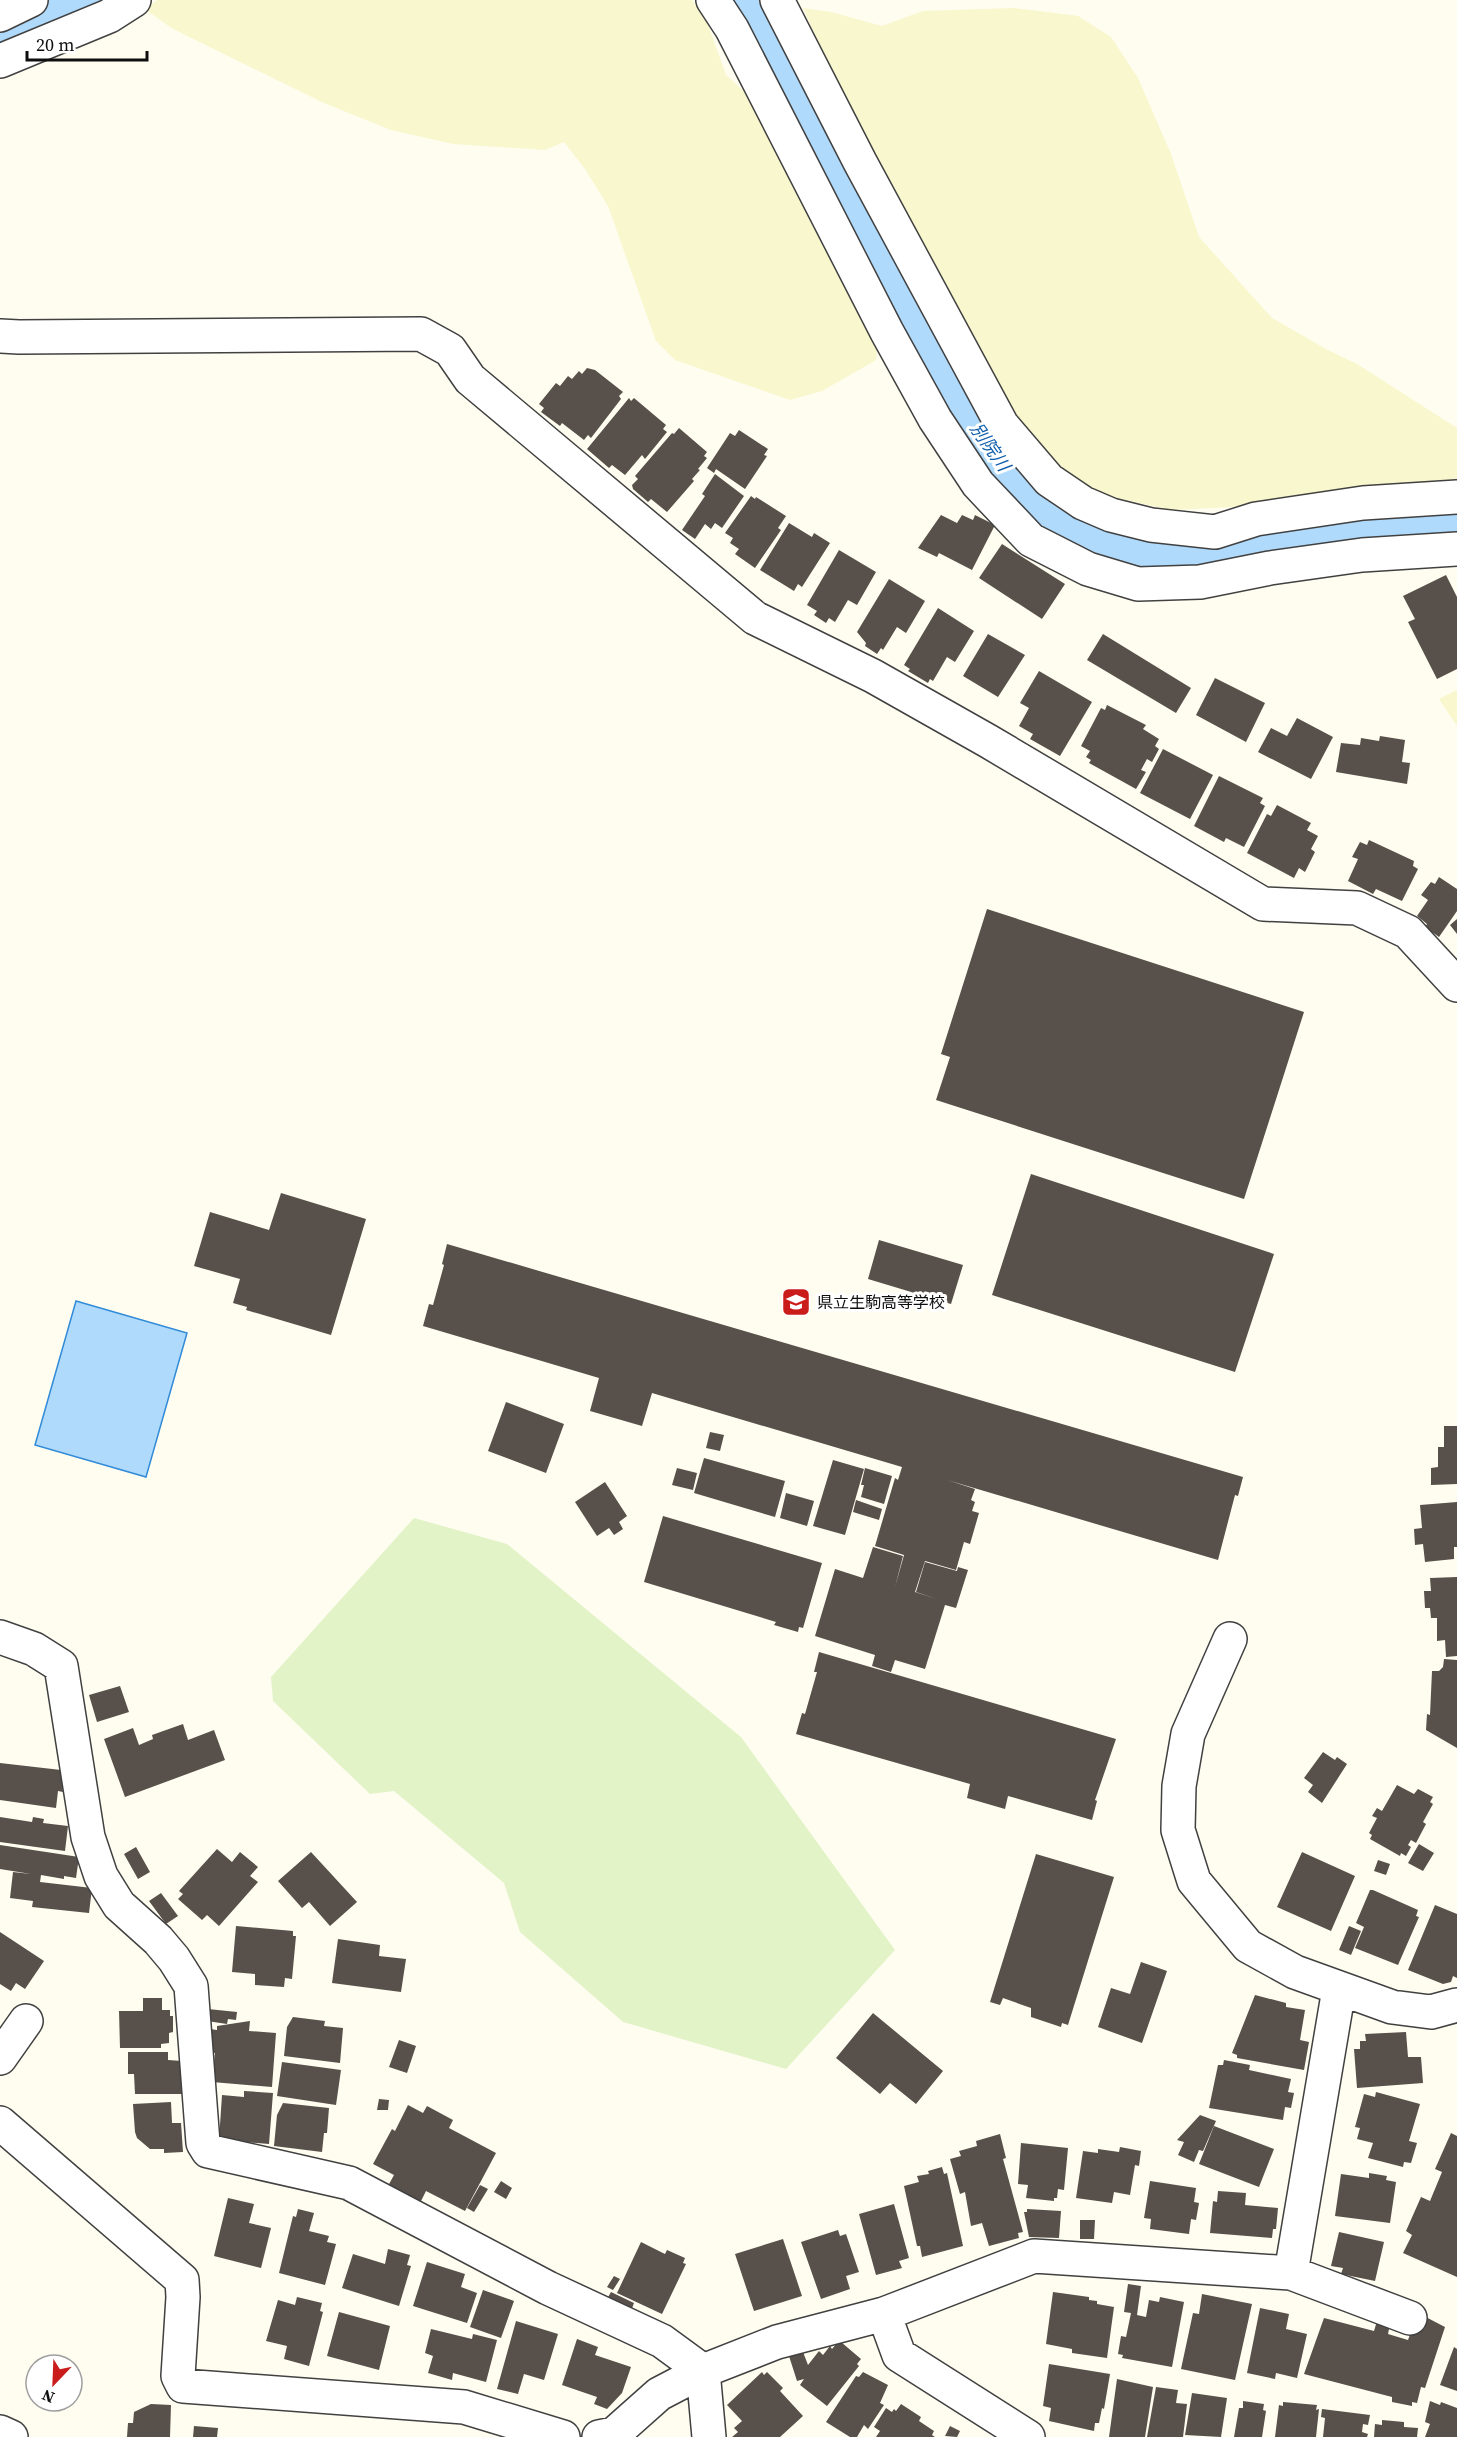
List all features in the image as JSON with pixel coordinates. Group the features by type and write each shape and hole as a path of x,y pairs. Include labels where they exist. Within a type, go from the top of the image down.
{"street":[{"path":"0,15 31,0"},
{"path":"0,61 109,16 134,0"},
{"path":"713,0 732,29 887,332 935,419 978,483 1031,540 1088,569 1138,584 1200,582 1270,568 1362,555 1457,549"},
{"path":"777,0 860,162 1002,425 1048,480 1083,503 1111,515 1151,525 1215,532 1256,519 1363,503 1457,498"},
{"path":"0,336 19,338 421,334 450,350 470,379 755,618 873,676 1263,904 1357,908 1408,932 1457,985"},
{"path":"0,1637 34,1649 61,1666 88,1837 101,1876 119,1905 163,1946 191,1986 203,2143 208,2151 349,2183 548,2288 662,2341 703,2371 710,2437"},
{"path":"1230,1639 1188,1734 1179,1786 1178,1830 1194,1881 1248,1946 1295,1972 1392,2007 1431,2012 1457,2005"},
{"path":"1291,2273 1339,1989"},
{"path":"0,2058 26,2021"},
{"path":"0,2123 182,2280 178,2376 183,2386 464,2407 563,2437"},
{"path":"599,2437 614,2434 659,2394 703,2371 777,2342 884,2314 1034,2256 1291,2273 1410,2318"},
{"path":"884,2314 899,2355 1028,2437"},
{"path":"0,2432 11,2437"}],"green space":[{"path":"157,0 692,0 706,19 726,75 747,94 877,351 876,360 822,391 790,400 675,360 656,341 608,206 585,169 564,142 545,150 453,144 391,130 324,103 173,29 146,10"},
{"path":"803,8 831,12 882,26 923,11 1013,8 1078,16 1111,37 1138,78 1171,154 1199,237 1272,318 1357,364 1457,428 1457,484 1271,505 1171,510 1116,498 1064,477 997,395 845,104"},
{"path":"1457,690 1457,726 1439,699"},
{"path":"414,1518 507,1544 741,1737 895,1950 786,2069 623,2022 520,1932 504,1883 394,1791 370,1794 273,1701 271,1677"}],"water":[{"path":"76,1301 187,1333 146,1477 35,1445"}],"building":[{"path":"587,368 595,370 623,392 619,396 621,399 591,438 588,435 584,440 562,423 560,426 541,412 544,408 539,404 556,383 560,386 568,376 572,379 579,371 582,374"},
{"path":"629,398 631,401 634,398 666,425 663,429 667,432 645,459 642,455 625,475 612,465 609,468 587,449"},
{"path":"679,428 707,452 704,456 707,458 692,479 694,481 667,512 651,499 648,502 633,489 632,485 638,479 635,476"},
{"path":"739,430 768,449 764,455 767,456 745,489 716,469 714,473 707,468 730,433 735,436"},
{"path":"715,474 744,496 722,528 715,523 711,529 705,524 695,539 682,530 705,496 702,494"},
{"path":"751,496 786,516 778,528 781,530 755,568 735,554 739,549 730,543 733,538 725,533"},
{"path":"941,515 957,523 962,515 973,520 975,515 995,525 972,570 939,553 937,557 918,548"},
{"path":"789,523 812,537 814,533 830,543 802,587 798,584 794,591 760,570"},
{"path":"1002,544 1065,584 1042,619 979,578"},
{"path":"839,550 876,572 857,605 848,600 835,622 829,618 826,623 814,615 817,611 807,605"},
{"path":"1446,575 1457,597 1457,669 1437,679 1408,622 1415,619 1403,596"},
{"path":"889,579 925,601 906,633 897,627 883,650 881,648 877,654 865,646 866,643 857,632"},
{"path":"938,608 974,631 955,662 947,657 933,681 930,679 928,683 908,671 910,669 904,665"},
{"path":"988,634 1025,655 998,697 963,676"},
{"path":"1103,634 1191,688 1176,713 1087,660"},
{"path":"1039,671 1092,702 1060,756 1030,739 1033,734 1019,726 1029,708 1020,703"},
{"path":"1215,678 1265,703 1246,742 1196,715"},
{"path":"1107,705 1146,725 1143,729 1159,739 1155,746 1159,749 1152,762 1147,759 1141,770 1146,772 1136,789 1089,763 1091,760 1086,757 1090,751 1081,746 1101,708 1105,710"},
{"path":"1297,718 1333,737 1311,779 1258,752 1271,728 1287,736"},
{"path":"1380,736 1405,740 1402,762 1410,763 1407,784 1336,772 1341,743 1360,745 1361,738 1379,741"},
{"path":"1163,749 1213,775 1190,819 1140,793"},
{"path":"1219,776 1263,798 1260,803 1265,806 1244,847 1226,838 1224,842 1194,826"},
{"path":"1277,805 1311,823 1307,830 1318,836 1311,849 1315,852 1305,872 1299,868 1294,878 1247,853 1267,814 1271,816"},
{"path":"1369,840 1414,861 1413,866 1418,869 1402,901 1376,889 1373,894 1348,881 1358,859 1352,857 1360,842 1367,845"},
{"path":"1439,877 1457,889 1457,911 1439,937 1425,927 1427,924 1417,916 1428,900 1421,895 1431,882 1435,884"},
{"path":"987,909 1304,1012 1244,1199 936,1100 950,1057 941,1054"},
{"path":"1457,919 1457,934 1450,925"},
{"path":"1031,1174 1274,1254 1235,1372 992,1295"},
{"path":"281,1193 366,1219 331,1335 246,1310 247,1307 233,1303 240,1279 194,1266 210,1212 269,1230"},
{"path":"879,1240 963,1265 951,1304 868,1279"},
{"path":"447,1244 1243,1477 1238,1496 1235,1495 1218,1560 947,1480 975,1489 971,1500 975,1502 972,1511 979,1513 970,1544 964,1542 956,1570 925,1561 915,1592 937,1599 916,1592 925,1562 957,1571 958,1567 968,1570 956,1608 945,1605 925,1669 895,1660 891,1672 872,1666 875,1655 815,1636 835,1569 863,1578 873,1547 903,1556 895,1587 904,1555 875,1546 895,1478 898,1480 902,1467 652,1393 642,1426 590,1411 599,1378 423,1326 429,1304 433,1305"},
{"path":"506,1402 564,1424 546,1473 488,1451"},
{"path":"1444,1426 1457,1426 1457,1484 1431,1485 1431,1468 1438,1467 1438,1447 1444,1447"},
{"path":"710,1432 724,1435 720,1451 706,1448"},
{"path":"704,1458 785,1481 775,1517 694,1493"},
{"path":"833,1460 864,1469 845,1535 813,1526"},
{"path":"677,1468 697,1473 693,1490 672,1485"},
{"path":"865,1468 892,1476 884,1504 861,1497"},
{"path":"605,1482 627,1516 619,1522 623,1529 614,1535 609,1528 597,1536 575,1502"},
{"path":"786,1493 814,1501 807,1526 780,1518"},
{"path":"856,1500 882,1509 879,1520 853,1512"},
{"path":"1457,1502 1457,1547 1454,1547 1454,1559 1425,1562 1423,1544 1415,1545 1414,1529 1422,1528 1420,1505"},
{"path":"663,1516 822,1563 803,1628 799,1627 798,1632 774,1625 776,1622 644,1582"},
{"path":"1457,1577 1457,1656 1446,1657 1445,1640 1437,1641 1437,1618 1431,1618 1430,1608 1425,1608 1424,1591 1431,1591 1430,1578"},
{"path":"819,1652 1116,1739 1095,1800 1097,1801 1092,1820 1008,1796 1005,1809 967,1798 970,1784 796,1734 802,1713 805,1714 817,1672 814,1672"},
{"path":"1444,1659 1457,1660 1457,1748 1426,1730 1427,1714 1430,1715 1432,1671 1439,1671 1443,1667"},
{"path":"120,1686 129,1712 97,1722 89,1695"},
{"path":"183,1724 188,1740 214,1730 225,1760 125,1797 104,1739 133,1728 139,1745 153,1739 152,1735"},
{"path":"1323,1752 1347,1764 1322,1803 1308,1792 1313,1785 1304,1778"},
{"path":"0,1763 61,1770 63,1792 58,1791 56,1808 0,1800"},
{"path":"1397,1785 1414,1794 1418,1789 1433,1797 1430,1802 1433,1804 1423,1822 1426,1824 1416,1843 1411,1840 1408,1845 1411,1847 1406,1856 1401,1853 1400,1856 1370,1839 1372,1835 1369,1833 1377,1818 1372,1816 1377,1808 1382,1811"},
{"path":"0,1817 32,1822 33,1817 44,1819 43,1823 68,1826 65,1851 0,1842"},
{"path":"1419,1844 1434,1853 1423,1871 1408,1863"},
{"path":"0,1845 79,1857 76,1878 64,1876 64,1879 41,1875 40,1882 92,1888 89,1913 32,1907 33,1901 10,1898 13,1872 31,1874 0,1869"},
{"path":"136,1847 150,1872 138,1879 124,1854"},
{"path":"217,1849 232,1862 240,1852 258,1867 250,1876 258,1882 219,1926 207,1915 202,1920 178,1899 183,1894 179,1891"},
{"path":"311,1852 357,1902 330,1926 309,1902 302,1908 278,1881"},
{"path":"1302,1852 1355,1876 1331,1931 1277,1907"},
{"path":"1036,1854 1114,1877 1068,2025 1062,2023 1061,2027 1031,2017 1031,2008 1003,1998 1000,2005 990,2002"},
{"path":"1378,1860 1390,1864 1386,1875 1374,1871"},
{"path":"1370,1890 1418,1910 1416,1916 1419,1917 1398,1965 1355,1948 1364,1927 1356,1923"},
{"path":"161,1893 178,1916 166,1924 149,1901"},
{"path":"1435,1905 1457,1914 1457,1978 1453,1976 1451,1982 1443,1984 1408,1970"},
{"path":"236,1926 293,1931 293,1936 296,1936 292,1979 285,1978 284,1987 255,1985 255,1974 232,1972"},
{"path":"1349,1926 1361,1931 1351,1955 1339,1950"},
{"path":"0,1932 44,1961 25,1989 16,1983 11,1991 0,1984"},
{"path":"338,1939 380,1945 379,1956 406,1959 401,1992 332,1983"},
{"path":"1141,1962 1167,1971 1142,2043 1098,2027 1111,1988 1130,1994"},
{"path":"1255,1995 1286,2003 1286,2007 1305,2010 1300,2040 1309,2042 1304,2070 1237,2058 1237,2055 1232,2053"},
{"path":"143,1998 162,1998 162,2010 170,2010 170,2016 173,2016 173,2032 169,2033 169,2043 161,2044 161,2048 120,2048 119,2011 143,2011"},
{"path":"208,2009 237,2012 236,2020 228,2019 227,2024 207,2021"},
{"path":"873,2013 943,2071 916,2104 890,2083 880,2094 836,2058"},
{"path":"293,2017 325,2021 324,2026 343,2028 340,2063 284,2056 287,2027"},
{"path":"250,2021 249,2031 276,2033 272,2087 212,2082 215,2053 208,2052 210,2029 217,2030 217,2026"},
{"path":"1406,2032 1408,2057 1421,2057 1423,2083 1357,2088 1354,2049 1360,2049 1360,2041 1366,2041 1365,2034"},
{"path":"399,2040 416,2046 407,2073 389,2067"},
{"path":"128,2052 168,2052 168,2060 182,2061 182,2094 135,2094 134,2074 128,2074"},
{"path":"1224,2060 1250,2065 1249,2070 1291,2079 1288,2092 1294,2093 1291,2108 1285,2107 1283,2120 1209,2108 1218,2065 1223,2065"},
{"path":"282,2062 341,2070 336,2105 277,2096"},
{"path":"244,2091 273,2093 269,2144 219,2140 222,2095 244,2097"},
{"path":"1376,2092 1420,2104 1409,2141 1417,2143 1411,2163 1404,2162 1403,2167 1368,2158 1373,2143 1357,2139 1360,2128 1355,2127 1364,2094 1375,2097"},
{"path":"379,2099 389,2100 388,2110 377,2110"},
{"path":"171,2102 172,2123 181,2123 183,2152 164,2153 164,2149 150,2149 137,2138 133,2104"},
{"path":"283,2103 329,2108 327,2133 324,2133 322,2152 274,2146 277,2115"},
{"path":"408,2105 423,2113 427,2106 453,2120 449,2128 496,2153 465,2211 426,2191 420,2203 388,2186 394,2175 373,2164 392,2129 395,2131"},
{"path":"1200,2115 1216,2121 1203,2151 1199,2150 1194,2162 1178,2155 1184,2142 1177,2140"},
{"path":"1214,2126 1274,2149 1259,2187 1199,2164"},
{"path":"1451,2133 1457,2136 1457,2277 1403,2253 1412,2235 1406,2231 1421,2197 1430,2201 1442,2172 1435,2169"},
{"path":"1000,2134 1006,2158 1003,2159 1023,2232 1018,2233 1019,2238 989,2246 982,2223 971,2226 965,2192 960,2194 950,2159 961,2156 959,2151 977,2146 976,2141"},
{"path":"1021,2143 1068,2148 1064,2190 1058,2189 1057,2198 1054,2198 1054,2201 1026,2198 1028,2185 1018,2184"},
{"path":"1120,2147 1141,2151 1139,2166 1135,2165 1130,2195 1114,2192 1112,2203 1076,2198 1083,2151 1098,2153 1098,2149 1119,2152"},
{"path":"942,2167 944,2174 947,2173 963,2246 922,2257 920,2246 917,2246 904,2186 919,2182 917,2176 929,2174 928,2171"},
{"path":"1369,2173 1387,2176 1386,2180 1396,2182 1390,2223 1335,2216 1341,2174 1369,2178"},
{"path":"501,2181 512,2188 506,2199 494,2192"},
{"path":"1150,2181 1196,2188 1194,2202 1199,2203 1196,2220 1191,2219 1189,2234 1150,2229 1151,2219 1144,2218"},
{"path":"480,2185 488,2189 474,2212 467,2208"},
{"path":"1218,2191 1246,2193 1245,2205 1278,2208 1276,2229 1273,2229 1272,2238 1210,2233 1213,2201 1217,2202"},
{"path":"228,2198 254,2204 249,2223 271,2228 261,2268 214,2256"},
{"path":"894,2204 909,2258 899,2261 902,2268 876,2275 859,2214"},
{"path":"298,2209 314,2213 309,2231 329,2236 327,2242 336,2244 325,2285 279,2273 293,2216 296,2217"},
{"path":"1027,2209 1061,2211 1059,2238 1029,2237 1024,2212 1027,2212"},
{"path":"1080,2220 1095,2220 1094,2239 1080,2239"},
{"path":"838,2230 840,2236 846,2234 859,2272 846,2276 850,2289 821,2299 801,2242"},
{"path":"1339,2232 1384,2242 1375,2281 1341,2274 1343,2268 1331,2266"},
{"path":"783,2239 802,2296 754,2311 735,2254"},
{"path":"641,2242 665,2254 667,2250 685,2258 683,2263 686,2264 662,2314 617,2293"},
{"path":"388,2249 410,2255 407,2265 411,2266 399,2306 342,2288 353,2254 385,2264"},
{"path":"427,2262 465,2274 461,2287 477,2293 467,2323 413,2306"},
{"path":"614,2276 620,2279 613,2290 607,2287"},
{"path":"1128,2284 1141,2286 1137,2315 1146,2317 1149,2300 1159,2302 1160,2297 1184,2302 1172,2367 1122,2358 1123,2355 1118,2354 1121,2336 1126,2337 1131,2313 1124,2312"},
{"path":"483,2290 514,2301 501,2338 470,2327"},
{"path":"611,2292 634,2303 631,2311 607,2299"},
{"path":"1053,2292 1089,2297 1089,2300 1097,2301 1097,2304 1114,2307 1107,2358 1072,2353 1072,2349 1046,2344"},
{"path":"1202,2294 1252,2304 1235,2380 1181,2369 1193,2313 1199,2314"},
{"path":"297,2297 322,2303 320,2311 323,2312 309,2366 284,2359 287,2346 266,2341 278,2300 295,2305"},
{"path":"1260,2308 1289,2314 1286,2329 1307,2334 1297,2378 1276,2373 1275,2379 1247,2373"},
{"path":"339,2312 390,2326 379,2370 327,2356"},
{"path":"1418,2313 1445,2327 1425,2388 1421,2387 1417,2403 1412,2402 1412,2406 1392,2402 1392,2397 1304,2374 1324,2318 1374,2331 1377,2321 1390,2324 1388,2334 1408,2340"},
{"path":"516,2321 558,2334 544,2380 524,2374 518,2394 497,2389"},
{"path":"431,2329 472,2339 473,2334 497,2340 486,2382 453,2373 452,2380 428,2373 433,2356 425,2353"},
{"path":"577,2339 598,2347 595,2355 631,2367 622,2393 607,2409 594,2404 597,2397 562,2385"},
{"path":"841,2342 861,2359 857,2364 859,2366 827,2406 800,2385 804,2379 797,2381 789,2356 803,2352 808,2365 819,2351 823,2355 830,2346 832,2349"},
{"path":"1454,2347 1457,2349 1457,2391 1440,2385"},
{"path":"1049,2364 1110,2374 1104,2409 1102,2408 1099,2423 1095,2423 1094,2431 1049,2421 1051,2408 1043,2406"},
{"path":"762,2372 764,2375 767,2372 783,2388 780,2391 803,2416 780,2437 732,2437 738,2432 734,2428 742,2421 727,2405"},
{"path":"863,2372 888,2385 880,2403 884,2405 868,2429 864,2425 857,2437 850,2437 826,2422 856,2376 859,2377"},
{"path":"1117,2379 1153,2387 1145,2437 1109,2437"},
{"path":"1156,2387 1178,2390 1176,2403 1187,2404 1183,2437 1147,2437"},
{"path":"1192,2393 1227,2398 1221,2437 1185,2435"},
{"path":"1243,2401 1264,2404 1263,2410 1266,2411 1262,2437 1234,2437 1239,2408 1243,2408"},
{"path":"1430,2401 1457,2408 1457,2437 1425,2437 1430,2424 1425,2422"},
{"path":"1283,2402 1317,2405 1316,2410 1319,2409 1316,2437 1275,2437 1279,2405 1283,2406"},
{"path":"151,2404 171,2405 170,2437 127,2437 128,2423 133,2423 134,2412"},
{"path":"901,2404 921,2417 919,2421 934,2431 932,2435 935,2437 876,2437 880,2431 874,2427 886,2408 892,2412 894,2409 896,2411"},
{"path":"1322,2409 1370,2415 1368,2425 1363,2424 1362,2432 1368,2434 1367,2437 1323,2437 1325,2418 1321,2417"},
{"path":"1382,2420 1404,2422 1404,2427 1418,2428 1417,2437 1374,2437 1375,2424 1382,2425"},
{"path":"194,2426 218,2428 217,2437 193,2437"},
{"path":"950,2426 960,2431 957,2437 945,2436"}],"waterway":[{"name":"別院川","path":"0,31 20,26 81,0"},
{"name":"別院川","path":"746,0 953,394 1013,480 1046,513 1084,538 1149,552 1212,551 1277,544 1361,526 1457,517"}],"place":[{"name":"県立生駒高等学校","path":"796,1302"}]}
